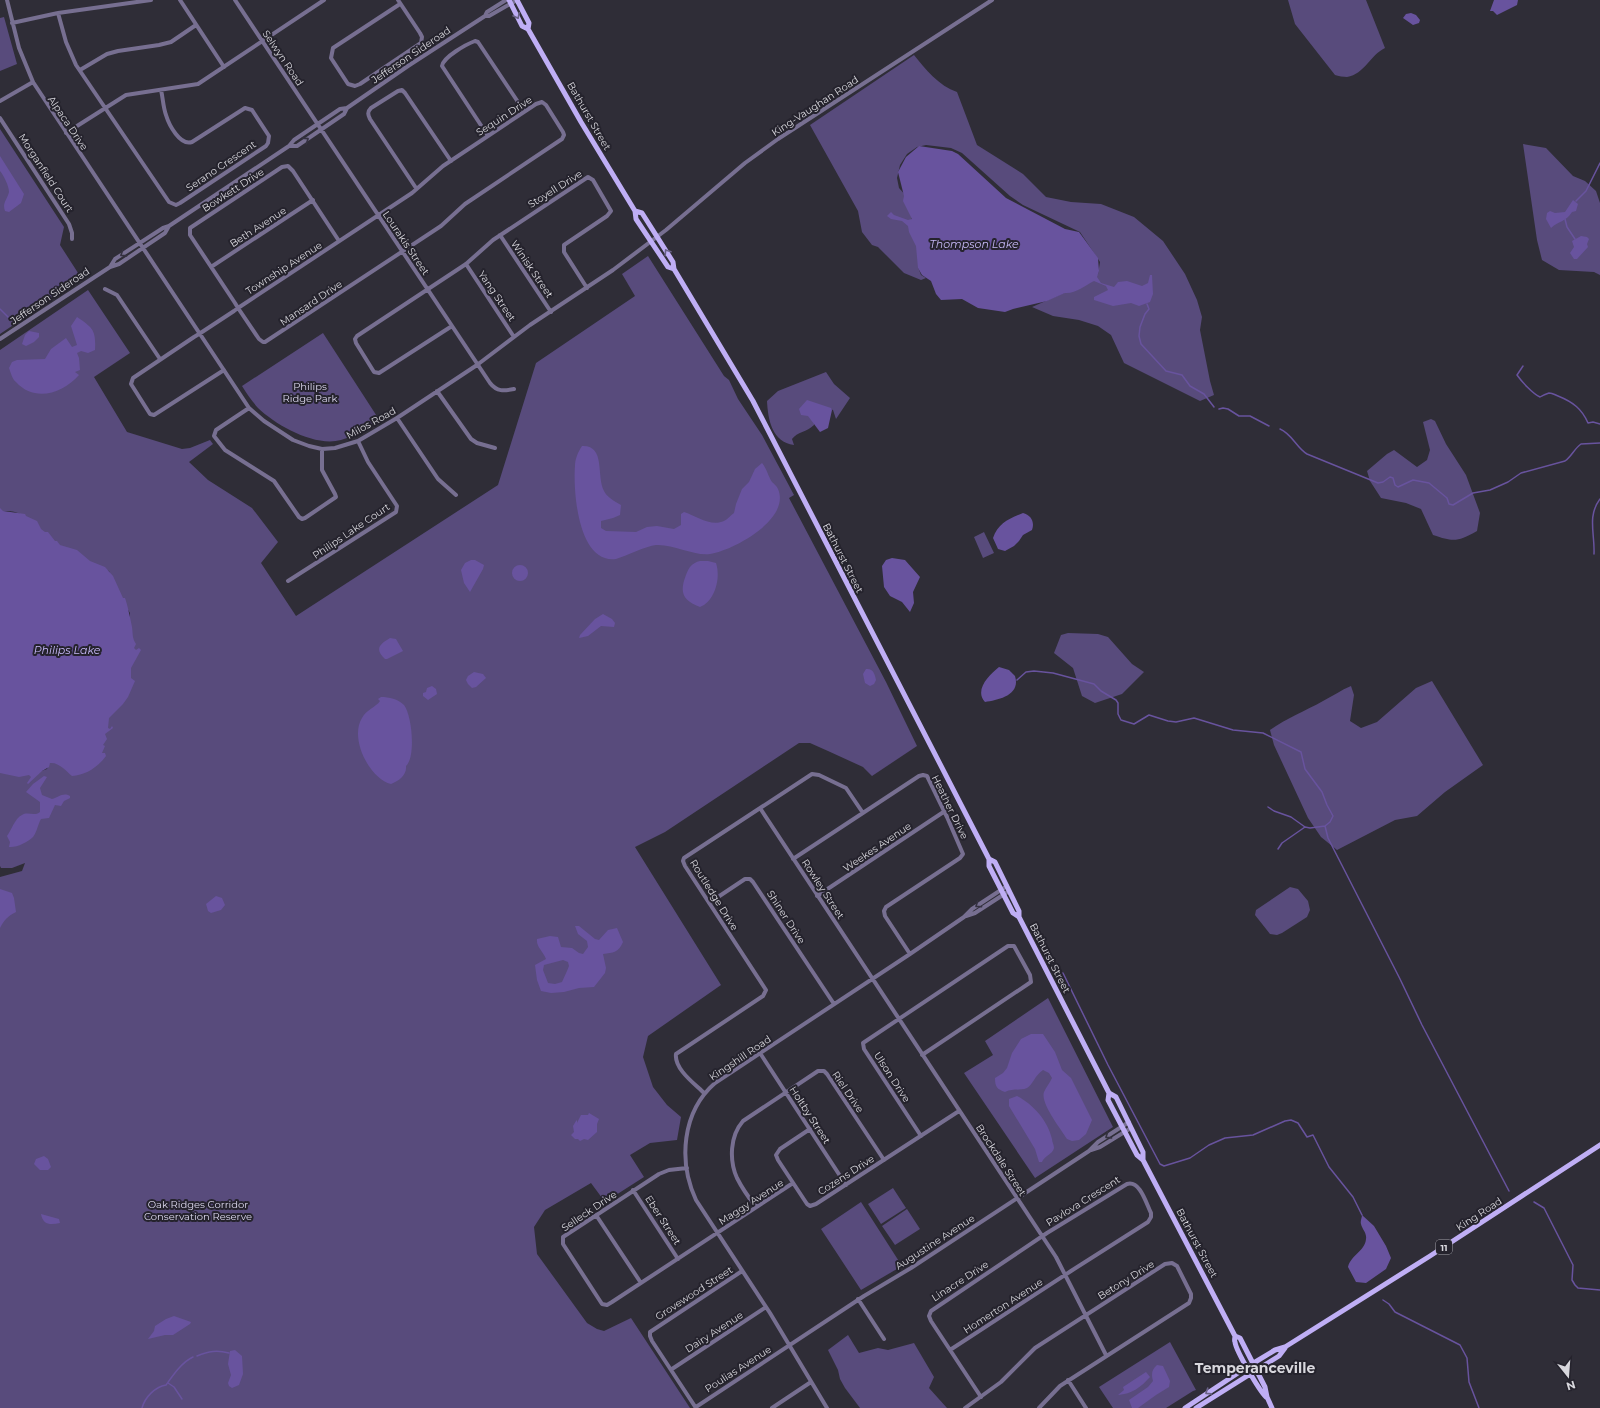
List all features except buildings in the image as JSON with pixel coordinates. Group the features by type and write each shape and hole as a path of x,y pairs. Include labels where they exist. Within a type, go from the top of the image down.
{"main road":[{"name":"Bathurst Street","path":"517,0 529,23 528,29"},
{"name":"Bathurst Street","path":"510,2 522,26 528,29 581,122 635,211 636,219 668,267 674,269"},
{"name":"Bathurst Street","path":"635,211 642,214 657,236 673,262 674,269 753,401 989,859 989,866 1013,913 1019,917"},
{"name":"Bathurst Street","path":"989,859 995,862 1019,911 1019,917 1109,1093 1116,1097 1132,1128 1143,1152 1143,1160"},
{"name":"Bathurst Street","path":"1109,1093 1108,1100 1122,1127 1137,1155 1143,1160 1235,1336 1240,1338 1257,1370 1272,1408"},
{"name":"King Road","path":"1185,1408 1253,1363 1275,1350 1286,1347 1426,1259 1600,1145"},
{"name":"Bathurst Street","path":"1235,1336 1234,1342 1247,1367 1260,1390 1267,1397"},
{"name":"King Road","path":"1196,1408 1279,1356 1286,1347"}],"street":[{"name":"Alpaca Drive","path":"7,0 22,57 33,82 143,248"},
{"path":"12,23 58,13 151,0"},
{"path":"180,0 224,67"},
{"name":"Selwyn Road","path":"235,0 321,130"},
{"path":"66,133 126,95 198,84 324,0"},
{"name":"Jefferson Sideroad","path":"110,267 115,259 163,228 169,226 289,146 294,140 340,109 347,108 485,16 487,12 506,0"},
{"name":"Jefferson Sideroad","path":"485,16 489,16 510,2 517,0"},
{"name":"King-Vaughan Road","path":"650,241 745,162 992,0"},
{"path":"399,2 420,33 422,37 420,43 360,84 355,86 348,84 331,58 333,48 399,2"},
{"path":"58,13 66,42 80,70 105,108"},
{"path":"80,70 107,54 118,51 159,46 171,42 196,25"},
{"path":"488,136 442,66 444,60 470,43 475,41 478,42 524,111"},
{"path":"0,101 33,82"},
{"name":"Serano Crescent","path":"105,108 169,202 172,204 180,203 266,146 268,143 269,136 252,110 245,108 192,142 182,142 168,119 162,90"},
{"path":"416,188 370,119 368,115 371,108 402,90 405,92 451,161"},
{"name":"Sequin Drive","path":"378,215 416,188 435,172 539,102 544,104 563,132 564,134 562,139 465,204 441,226 402,252"},
{"name":"Jefferson Sideroad","path":"289,146 297,146 344,114 347,108"},
{"name":"Morganfield Court","path":"0,118 69,224 72,239"},
{"name":"Lourakis Street","path":"321,130 490,383 497,390 514,390"},
{"name":"Bowkett Drive","path":"238,308 190,235 190,228 285,166 288,166 313,200 339,241"},
{"name":"Stoyell Drive","path":"452,326 379,373 374,372 355,340 357,336 466,264 500,235 584,178 591,178 610,208 610,214 564,245 563,248 564,252 588,288"},
{"name":"Beth Avenue","path":"211,267 313,200"},
{"name":"Township Avenue","path":"224,370 154,415 150,414 132,387 132,378 378,215"},
{"name":"Jefferson Sideroad","path":"0,339 110,267 118,264 143,248 165,233 169,226"},
{"name":"Winisk Street","path":"500,235 551,312"},
{"name":"Milos Road","path":"143,248 248,408 264,421 293,440 322,449 358,441 397,418 588,288 650,241"},
{"name":"Mansard Drive","path":"238,308 259,339 265,342 402,252"},
{"name":"Yang Street","path":"466,264 514,337"},
{"path":"105,289 117,295 160,359"},
{"path":"437,391 471,439 477,443 495,448"},
{"path":"248,408 216,430 214,436 225,450 274,481 299,517 302,519 336,497 322,470 322,449"},
{"path":"397,418 438,479 456,495"},
{"name":"Philips Lake Court","path":"288,581 396,512 397,506 368,462 358,441"},
{"name":"Routledge Drive","path":"704,1093 684,1074 676,1060 676,1054 763,996 766,990 685,866 683,861 684,858 810,775 817,774 846,788 863,813"},
{"name":"Heather Drive","path":"793,859 917,777 923,774 927,776 961,847 962,856 886,907 884,916 910,954"},
{"name":"Rowley Street","path":"760,808 872,979"},
{"name":"Weekes Avenue","path":"817,896 945,811"},
{"name":"Shiner Drive","path":"709,903 745,879 750,879 754,882 834,1004"},
{"name":"Kingshill Road","path":"827,1408 766,1307 696,1200 691,1188 687,1168 685,1142 687,1128 695,1107 704,1093 721,1079 910,954 964,917 972,909 1008,889"},
{"name":"Ulson Drive","path":"921,1136 863,1046 864,1041 1008,946 1011,945 1015,948 1030,975 1031,982 922,1055"},
{"name":"Brockdale Street","path":"872,979 1056,1257 1106,1356"},
{"name":"Holtby Street","path":"760,1053 846,1184"},
{"name":"Riel Drive","path":"786,1092 818,1071 824,1071 884,1160"},
{"path":"756,1207 735,1173 732,1151 733,1139 736,1129 743,1121 786,1092"},
{"name":"Cozens Drive","path":"810,1130 776,1153 777,1159 807,1204 810,1206 816,1204 959,1111"},
{"name":"Augustine Avenue","path":"789,1345 858,1299 911,1268 1089,1151 1098,1142 1128,1122"},
{"name":"Augustine Avenue","path":"1089,1151 1100,1147 1132,1128"},
{"name":"Selleck Drive","path":"687,1168 663,1172 565,1235 562,1242 602,1304 607,1305 717,1233"},
{"name":"Maggy Avenue","path":"717,1233 793,1183"},
{"name":"Pavlova Crescent","path":"1042,1236 1127,1184 1132,1183 1137,1186 1151,1213 1151,1217 1148,1222 1065,1274"},
{"name":"Eber Street","path":"633,1190 678,1258"},
{"path":"596,1214 641,1283"},
{"name":"Linacre Drive","path":"981,1397 929,1316 931,1311 1042,1236"},
{"name":"Betony Drive","path":"1085,1315 1168,1263 1175,1264 1177,1266 1187,1285 1192,1296 1189,1302 1106,1356"},
{"name":"Grovewood Street","path":"696,1407 652,1341 650,1332 742,1271"},
{"name":"Homerton Avenue","path":"950,1350 1065,1274"},
{"path":"858,1299 884,1339"},
{"name":"Dairy Avenue","path":"672,1370 766,1307"},
{"path":"966,1408 1001,1382 1032,1350 1085,1315"},
{"name":"Poulias Avenue","path":"696,1407 789,1345"},
{"path":"1039,1408 1054,1391 1068,1380 1106,1356"},
{"path":"1068,1380 1086,1408"},
{"path":"772,1408 811,1382"}],"green space":[{"path":"1288,0 1366,0 1385,48 1353,75 1347,77 1335,75 1295,24"},
{"path":"4,17 17,64 0,71 0,18"},
{"path":"914,55 938,81 944,86 957,92 977,145 1023,174 1046,197 1071,202 1101,204 1134,217 1163,241 1185,274 1197,300 1202,317 1200,330 1214,395 1200,401 1124,363 1111,335 1098,326 1079,320 1053,316 1032,307 1087,283 1098,274 1100,262 1080,232 1023,205 1010,196 962,153 951,148 926,145 917,147 907,154 900,165 897,178 899,188 907,197 912,217 910,229 918,244 918,267 921,275 926,278 921,280 904,273 878,247 872,245 862,232 858,211 810,125"},
{"path":"0,129 64,227 60,245 80,276 43,305 0,334"},
{"path":"1523,144 1546,148 1573,176 1585,181 1596,191 1600,203 1600,275 1594,272 1559,270 1542,260 1537,240"},
{"name":"Oak Ridges Corridor Conservation Reserve","path":"648,256 724,376 729,380 738,399 762,435 794,495 789,498 886,682 917,746 872,776 863,767 828,751 810,743 799,743 665,832 635,847 721,985 648,1036 643,1057 653,1087 667,1105 681,1117 677,1140 650,1143 630,1155 644,1177 605,1202 591,1183 545,1210 534,1227 537,1254 587,1323 604,1331 631,1318 690,1408 0,1408 0,877 22,871 25,863 12,868 1,868 0,866 0,769 12,773 29,774 47,769 50,761 105,725 129,646 130,613 116,591 109,571 88,562 65,549 52,540 29,519 22,515 8,511 0,512 0,350 88,290 130,353 94,377 127,432 182,449 190,448 210,440 213,444 189,462 208,480 252,508 278,542 261,563 296,616 498,485 536,363 635,296 622,274"},
{"name":"Philips Ridge Park","path":"323,333 380,421 361,432 341,440 331,441 308,438 275,422 258,408 242,386"},
{"path":"826,372 834,384 850,398 836,419 833,410 830,409 814,421 814,425 799,433 792,439 794,445 781,440 776,435 770,422 767,401 778,391"},
{"path":"1431,419 1435,421 1446,444 1466,475 1480,513 1477,531 1460,539 1451,540 1433,535 1421,509 1406,503 1381,498 1370,481 1367,471 1394,450 1417,467 1427,460 1430,450 1423,422"},
{"path":"984,532 994,553 983,558 974,537"},
{"path":"1068,633 1098,634 1108,637 1132,664 1144,672 1122,694 1095,703 1082,696 1073,668 1054,653 1061,635"},
{"path":"1432,681 1483,765 1445,792 1417,816 1395,820 1337,850 1321,837 1308,818 1274,745 1270,730 1289,718 1351,686 1354,695 1350,721 1361,728 1377,722 1416,688"},
{"path":"1290,887 1298,889 1308,901 1310,910 1307,917 1282,933 1277,935 1270,934 1255,915 1256,910"},
{"path":"1048,998 1113,1127 1035,1178 964,1073 993,1055 985,1041"},
{"path":"893,1188 906,1208 881,1224 868,1204"},
{"path":"861,1202 902,1266 861,1290 821,1229"},
{"path":"907,1209 920,1229 895,1245 882,1226"},
{"path":"848,1335 859,1353 878,1348 888,1350 914,1343 934,1377 929,1388 947,1408 860,1408 840,1379 838,1370 828,1350"},
{"path":"1170,1342 1196,1390 1166,1408 1113,1408 1099,1387"}],"water":[{"path":"1494,0 1518,0 1517,5 1497,15 1493,11 1490,11"},
{"path":"1411,13 1416,15 1420,20 1419,23 1413,25 1403,18 1406,14"},
{"name":"Thompson Lake","path":"919,146 952,151 958,154 1006,198 1065,229 1079,232 1098,258 1099,271 1097,277 1101,283 1114,287 1118,282 1127,281 1142,286 1148,283 1150,275 1152,275 1153,294 1150,302 1139,306 1131,303 1113,306 1094,300 1094,297 1108,290 1106,286 1094,281 1073,292 1065,293 1047,301 1005,312 978,308 962,299 941,300 936,294 931,281 922,275 918,268 916,246 909,232 908,226 902,221 891,219 887,216 891,212 894,215 908,220 912,219 903,201 904,196 898,172 906,157"},
{"path":"0,156 24,194 21,203 9,212 5,211 4,208 9,192 6,181 0,171"},
{"path":"1573,200 1578,204 1576,211 1572,212 1565,220 1551,228 1546,219 1547,213 1550,211 1555,213 1565,212"},
{"path":"1581,236 1589,239 1587,244 1588,247 1577,259 1574,259 1570,253 1574,247 1572,241"},
{"path":"77,317 90,327 95,338 95,350 88,353 81,351 77,353 80,370 75,372 79,375 65,387 57,391 40,394 24,388 15,381 9,368 12,362 17,360 45,359 51,349 66,338 72,347 77,345 71,326"},
{"path":"29,331 39,333 39,337 34,342 26,346 22,344 25,335"},
{"path":"807,400 831,408 832,410 828,428 820,432 808,416 801,415 799,409"},
{"path":"582,446 590,447 594,450 599,462 604,491 609,497 621,505 620,515 601,521 601,528 606,531 636,532 647,527 657,526 674,529 681,525 681,514 684,512 709,522 714,523 724,521 734,513 742,489 749,482 755,469 762,463 772,482 778,488 780,500 776,511 769,522 745,540 720,551 704,554 690,552 670,546 656,545 616,559 603,557 593,550 580,524 575,492 575,463"},
{"name":"Philips Lake","path":"0,508 3,511 25,514 26,516 37,521 41,529 48,532 60,545 77,550 90,561 105,567 113,576 123,598 126,600 133,638 136,644 134,648 136,650 139,648 141,650 131,668 131,678 135,681 128,697 109,718 108,728 110,729 112,726 113,728 105,734 107,739 103,745 105,746 102,753 105,753 106,756 95,767 82,774 72,776 59,765 50,763 49,767 42,771 28,784 27,783 31,777 29,775 19,777 0,773"},
{"path":"1023,513 1032,519 1032,530 1023,535 1014,546 1005,551 998,549 993,538 998,528 1009,519"},
{"path":"892,558 905,560 920,577 913,592 914,603 910,612 902,602 890,596 884,587 882,566 886,560"},
{"path":"475,560 484,565 470,592 464,583 461,570 465,563"},
{"path":"700,561 716,563 718,575 716,588 710,600 700,607 686,599 683,587 686,575 690,568 693,564"},
{"path":"520,565 526,567 528,573 526,579 520,581 514,579 512,573 514,567"},
{"path":"603,614 612,619 615,623 614,627 601,626 588,636 579,638 595,619"},
{"path":"390,638 396,639 403,651 385,659 379,650 383,642"},
{"path":"999,667 1009,670 1015,676 1015,688 1012,692 1002,698 985,702 981,693 984,683 987,678"},
{"path":"866,669 872,670 876,678 874,684 870,686 865,683 863,674"},
{"path":"474,672 483,674 486,678 476,687 472,688 466,680 468,676"},
{"path":"432,686 436,689 437,694 428,700 423,696 423,693 426,692 427,688"},
{"path":"381,697 387,697 399,701 404,705 407,710 411,726 412,745 409,761 404,775 391,784 383,781 369,766 360,747 358,736 362,718 380,701 378,699"},
{"path":"44,776 47,777 40,788 42,795 52,799 65,794 70,796 70,798 64,801 61,806 55,805 49,818 41,819 36,833 31,839 18,846 9,847 10,842 7,836 17,819 24,814 36,814 40,812 40,802 26,792 33,784"},
{"path":"0,889 12,893 16,912 6,918 0,928"},
{"path":"216,896 222,898 225,905 221,910 211,913 208,911 206,904"},
{"path":"575,926 579,926 595,939 599,940 608,930 617,928 623,942 620,948 615,951 603,954 606,968 605,973 594,987 551,993 541,991 537,980 535,965 546,959 539,947 537,939 550,936 558,937 561,947 572,948 583,954 588,947 587,941 578,934","holes":["563,960 568,962 569,966 562,982 555,984 548,983 543,970 544,965"]},
{"path":"1031,1034 1043,1034 1055,1052 1062,1070 1071,1078 1092,1120 1086,1134 1079,1140 1072,1141 1067,1139 1045,1103 1044,1092 1052,1078 1049,1073 1043,1070 1029,1087 1024,1089 1005,1092 998,1089 995,1084 995,1078 1003,1073 1007,1068 1012,1053 1021,1039"},
{"path":"1017,1096 1034,1108 1050,1132 1054,1148 1042,1162 1039,1162 1035,1149 1009,1106 1009,1099"},
{"path":"589,1113 599,1119 597,1124 597,1132 588,1140 584,1139 580,1141 575,1139 571,1135 574,1132 573,1126 577,1120 577,1123 581,1115 588,1115"},
{"path":"44,1156 48,1159 51,1167 48,1170 40,1170 34,1164 36,1159"},
{"path":"41,1214 59,1219 60,1223 53,1224 45,1222"},
{"path":"1362,1215 1374,1226 1386,1246 1391,1258 1386,1269 1366,1283 1356,1282 1348,1267 1352,1259 1361,1250 1365,1243 1366,1235 1361,1223"},
{"path":"174,1316 191,1322 173,1335 165,1335 148,1339 154,1331 155,1326"},
{"path":"235,1350 242,1356 243,1374 239,1385 232,1388 228,1383 231,1375 228,1364 230,1351"},
{"path":"1157,1365 1163,1366 1170,1381 1169,1387 1138,1408 1132,1408 1129,1400 1148,1387 1153,1381 1152,1372"},
{"path":"1146,1372 1150,1377 1140,1387 1132,1392 1118,1395 1124,1390 1123,1387"}],"waterway":[{"path":"1576,201 1586,191 1600,163"},
{"path":"1565,219 1567,227 1575,239"},
{"path":"1147,304 1149,309 1145,314 1140,327 1139,336 1141,344 1166,371 1182,375 1190,386 1204,394 1214,407"},
{"path":"0,309 11,320"},
{"path":"1523,366 1517,375 1534,393 1540,397 1550,393 1563,398 1573,403 1580,410 1588,423 1593,422 1600,424"},
{"path":"1219,409 1228,409 1239,416 1250,416 1269,426"},
{"path":"1280,429 1288,434 1307,454 1378,483 1383,482 1390,477 1393,478 1395,485 1398,487 1413,480 1429,483 1447,498 1449,504 1453,505 1473,493 1490,490 1508,482 1521,473 1565,461 1581,444 1600,443"},
{"path":"1594,554 1592,525 1596,505 1600,499"},
{"path":"1017,680 1026,672 1034,671 1053,673 1094,684 1101,691 1116,700 1118,703 1118,714 1121,720 1134,724 1149,715 1176,722 1194,718 1233,730 1263,733 1301,752 1305,769 1322,792 1333,816 1330,822 1325,826 1310,828 1305,827 1291,817 1274,811 1268,807"},
{"path":"1325,826 1328,838 1422,1025 1509,1191"},
{"path":"1278,849 1282,843 1305,827"},
{"path":"1063,973 1108,1065 1160,1164 1164,1166 1190,1158 1209,1145 1225,1138 1253,1135 1285,1121 1291,1120 1298,1123 1307,1137 1313,1135 1329,1167 1353,1197 1362,1215"},
{"path":"1534,1202 1544,1208 1573,1265 1572,1280 1575,1285 1578,1288 1600,1290"},
{"path":"1383,1300 1389,1304 1395,1312 1460,1345 1467,1358 1469,1382 1479,1408"},
{"path":"197,1356 213,1352 229,1353"},
{"path":"142,1408 145,1400 151,1393 166,1385 181,1365 193,1357"},
{"path":"168,1383 174,1387 182,1399"}],"district":[{"name":"Temperanceville","path":"1255,1368"}]}
